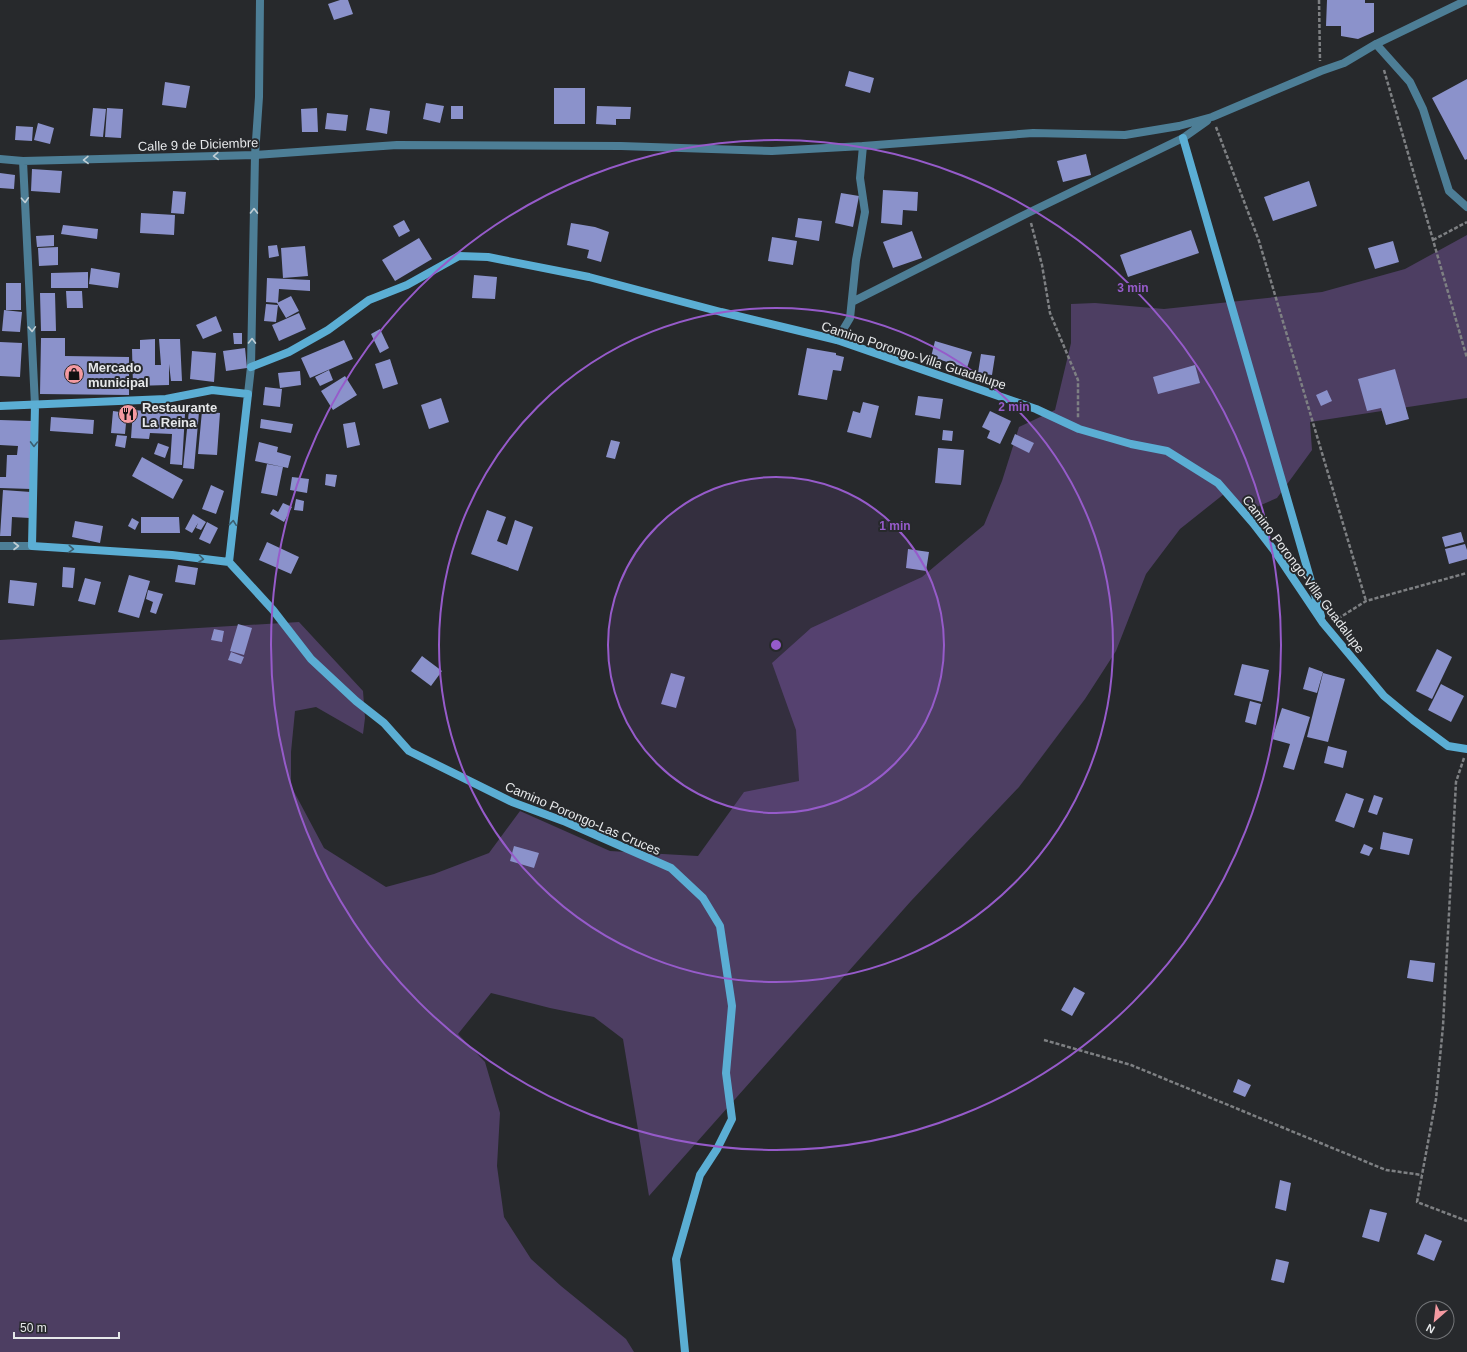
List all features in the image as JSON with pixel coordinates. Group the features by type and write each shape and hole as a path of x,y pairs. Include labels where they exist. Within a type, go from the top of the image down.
{"street":[{"path":"0,546 32,546 172,555 229,562 251,367 255,155 260,97 260,0"},
{"path":"852,302 1028,213 1183,138 1212,117 1321,71 1344,63 1376,44 1467,0"},
{"path":"1376,44 1410,82 1423,109 1449,191 1467,207"},
{"name":"Calle 9 de Diciembre","path":"0,159 23,161 255,155 397,144 622,146 772,151 863,146 1033,133 1125,135 1179,126 1212,117"},
{"path":"1183,138 1323,622"},
{"path":"837,340 850,318 856,260 864,212 860,178 863,146"},
{"path":"23,161 35,404 32,546"},
{"name":"Camino Porongo-Villa Guadalupe","path":"251,367 289,352 328,330 369,300 407,285 459,256 488,257 589,277 721,312 837,340 1036,409 1079,429 1131,444 1167,451 1218,483 1253,523 1276,553 1323,622 1384,696 1448,746 1466,753"},
{"path":"0,406 166,399 212,390 248,394"},
{"name":"Camino Porongo-Las Cruces","path":"229,562 274,610 311,659 356,701 384,723 409,751 512,802 566,822 671,868 703,898 720,926 732,1006 726,1073 732,1119 717,1149 700,1175 676,1259 685,1352"}],"path":[{"path":"1319,0 1321,71"},
{"path":"1383,66 1467,358"},
{"path":"1212,117 1260,241 1366,601"},
{"path":"1028,213 1042,265 1050,313 1078,380 1079,429"},
{"path":"1433,240 1467,222"},
{"path":"1323,622 1339,618 1366,601 1467,573"},
{"path":"1466,753 1456,782 1443,1026 1436,1098 1417,1202 1467,1221"},
{"path":"1044,1040 1132,1065 1386,1170 1422,1175"}],"shaded area":[{"path":"1467,235 1467,398 1310,422 1312,450 1277,498 1252,509 1224,494 1180,529 1146,574 1116,651 1085,699 1019,787 911,901 649,1196 623,1039 594,1017 550,1008 491,993 458,1034 485,1062 500,1113 497,1166 504,1217 531,1259 561,1286 626,1339 634,1352 0,1352 0,640 299,622 363,691 365,718 363,734 316,707 295,711 291,752 291,786 324,848 386,887 434,874 489,853 520,811 610,851 698,856 744,792 799,781 796,730 772,663 811,628 922,577 984,525 1002,481 1019,427 1055,410 1071,343 1071,304 1095,303 1164,309 1322,292 1405,269"}],"building":[{"path":"340,0 348,0 353,14 334,20 328,4"},
{"path":"1327,0 1365,0 1365,3 1374,3 1374,32 1358,39 1341,36 1341,26 1326,26"},
{"path":"849,71 874,78 870,93 845,86"},
{"path":"1467,79 1467,159 1465,160 1432,98"},
{"path":"165,82 190,86 186,108 162,105"},
{"path":"554,88 585,88 585,124 554,124"},
{"path":"426,103 444,106 440,123 423,119"},
{"path":"451,106 463,106 463,119 451,119"},
{"path":"597,106 631,107 630,119 616,119 616,125 596,124"},
{"path":"93,108 106,109 103,137 90,136"},
{"path":"107,108 123,109 121,138 105,137"},
{"path":"317,108 318,132 302,132 301,109"},
{"path":"370,108 390,111 387,134 366,130"},
{"path":"327,113 348,115 346,131 325,129"},
{"path":"38,123 54,128 50,144 34,140"},
{"path":"16,126 33,127 32,141 15,140"},
{"path":"1086,154 1091,175 1063,182 1057,161"},
{"path":"32,169 62,171 60,193 31,191"},
{"path":"0,173 15,175 14,189 0,188"},
{"path":"1309,181 1317,206 1273,221 1264,197"},
{"path":"883,190 918,192 917,211 903,210 902,225 881,223"},
{"path":"173,191 186,192 184,214 171,213"},
{"path":"841,193 859,196 853,227 835,223"},
{"path":"141,213 175,215 174,235 140,233"},
{"path":"798,218 822,221 819,241 795,237"},
{"path":"404,220 410,231 399,237 393,226"},
{"path":"571,223 595,227 609,232 601,262 587,258 589,250 567,245"},
{"path":"63,225 98,229 97,239 61,234"},
{"path":"1191,230 1199,253 1128,277 1120,255"},
{"path":"912,231 922,258 893,268 883,242"},
{"path":"54,235 54,246 37,247 36,236"},
{"path":"772,237 797,241 793,265 768,261"},
{"path":"419,238 432,259 395,281 382,260"},
{"path":"1393,241 1399,262 1375,269 1368,248"},
{"path":"277,245 279,256 269,258 268,246"},
{"path":"305,246 308,276 283,278 281,248"},
{"path":"58,247 58,265 39,266 38,248"},
{"path":"91,268 120,273 118,288 89,284"},
{"path":"88,272 88,288 51,288 51,273"},
{"path":"474,275 497,277 495,299 472,298"},
{"path":"267,278 310,280 310,291 279,289 278,303 266,302"},
{"path":"6,283 21,283 21,310 6,310"},
{"path":"66,291 82,291 83,308 67,308"},
{"path":"40,293 55,293 56,331 41,331"},
{"path":"291,296 299,311 286,318 277,303"},
{"path":"266,304 278,305 276,322 264,321"},
{"path":"4,310 22,312 20,332 2,331"},
{"path":"299,313 306,329 279,341 272,325"},
{"path":"216,316 222,331 203,339 196,325"},
{"path":"380,329 389,348 380,353 371,334"},
{"path":"233,333 242,333 242,344 234,344"},
{"path":"41,338 65,338 65,356 129,357 129,395 40,394"},
{"path":"155,339 155,365 161,365 159,339 180,339 182,381 171,381 169,364 169,385 133,386 132,349 140,349 140,340"},
{"path":"344,340 353,359 310,378 301,358"},
{"path":"935,341 972,352 967,368 931,357"},
{"path":"0,342 22,343 20,377 0,376"},
{"path":"245,348 247,368 226,371 223,351"},
{"path":"807,348 836,353 836,355 844,357 841,371 833,370 827,400 798,395"},
{"path":"192,351 216,353 214,382 190,379"},
{"path":"981,354 995,356 992,375 978,373"},
{"path":"390,359 398,384 383,389 375,364"},
{"path":"1195,365 1200,383 1158,394 1153,377"},
{"path":"1395,369 1409,419 1386,425 1381,408 1367,411 1358,379"},
{"path":"329,370 333,380 320,386 315,377"},
{"path":"300,371 301,385 280,388 278,373"},
{"path":"345,376 357,395 333,410 321,391"},
{"path":"265,387 282,389 280,407 263,405"},
{"path":"1327,390 1332,401 1321,406 1316,395"},
{"path":"918,396 943,399 940,419 915,415"},
{"path":"441,398 449,422 429,429 421,405"},
{"path":"863,402 879,406 871,438 847,432 853,411 860,413"},
{"path":"133,410 185,414 182,465 170,464 172,434 150,433 149,439 131,438"},
{"path":"189,410 199,412 194,469 183,468"},
{"path":"113,411 127,413 125,434 111,433"},
{"path":"202,411 220,413 217,455 198,454"},
{"path":"990,411 1011,421 1000,444 987,438 990,431 982,427"},
{"path":"51,417 94,420 93,434 50,431"},
{"path":"261,419 293,424 291,433 260,428"},
{"path":"0,420 32,421 31,489 0,488 0,477 6,477 7,455 17,455 18,446 0,445"},
{"path":"355,422 360,445 347,448 343,424"},
{"path":"943,430 953,431 952,441 942,440"},
{"path":"1015,434 1034,443 1029,453 1011,444"},
{"path":"117,435 127,436 125,448 115,446"},
{"path":"611,440 620,442 615,459 606,457"},
{"path":"259,442 278,447 277,452 291,456 288,468 255,461"},
{"path":"158,443 169,447 165,458 154,454"},
{"path":"938,448 964,450 961,485 935,483"},
{"path":"142,457 183,480 173,499 132,476"},
{"path":"267,464 283,467 277,496 261,493"},
{"path":"326,474 337,475 335,487 325,485"},
{"path":"292,477 309,479 307,493 290,490"},
{"path":"211,485 224,491 216,514 202,509"},
{"path":"3,490 31,492 30,518 12,517 11,536 0,536"},
{"path":"296,499 304,501 303,511 294,510"},
{"path":"283,503 292,507 284,522 270,514 273,509 278,512"},
{"path":"487,510 506,517 497,541 507,545 515,520 533,527 518,571 471,554"},
{"path":"193,514 206,522 201,530 196,528 198,523 192,533 185,529"},
{"path":"141,517 179,517 180,533 141,533"},
{"path":"132,518 139,522 135,530 128,526"},
{"path":"75,521 103,526 100,543 72,537"},
{"path":"207,522 218,528 210,544 199,539"},
{"path":"1461,532 1464,542 1445,547 1442,537"},
{"path":"267,542 299,557 291,574 259,560"},
{"path":"1465,544 1467,559 1449,564 1445,549"},
{"path":"908,549 929,552 926,571 906,568"},
{"path":"178,565 198,568 195,585 175,582"},
{"path":"63,567 75,568 73,588 62,587"},
{"path":"129,575 150,581 139,618 118,612"},
{"path":"85,578 101,582 95,605 78,601"},
{"path":"10,580 37,583 34,606 8,603"},
{"path":"148,590 163,594 156,614 150,612 153,602 146,599"},
{"path":"238,624 252,628 244,655 230,651"},
{"path":"214,629 224,631 222,642 211,640"},
{"path":"1437,649 1452,657 1432,699 1416,691"},
{"path":"231,652 244,657 241,664 228,660"},
{"path":"422,656 442,671 431,686 411,671"},
{"path":"1242,664 1269,670 1262,702 1234,695"},
{"path":"1309,667 1323,672 1317,693 1303,689"},
{"path":"671,673 685,677 676,708 661,704"},
{"path":"1323,673 1345,679 1328,742 1307,737"},
{"path":"1441,684 1464,696 1451,722 1428,710"},
{"path":"1250,701 1261,704 1256,725 1245,722"},
{"path":"1282,708 1310,717 1294,770 1283,767 1290,744 1272,739"},
{"path":"1328,746 1347,751 1343,768 1324,763"},
{"path":"1346,793 1364,799 1354,828 1335,821"},
{"path":"1374,795 1383,798 1377,815 1368,812"},
{"path":"1383,832 1413,839 1409,855 1380,849"},
{"path":"1364,844 1373,848 1369,856 1360,853"},
{"path":"514,846 539,853 534,868 510,861"},
{"path":"1410,960 1435,963 1433,982 1407,978"},
{"path":"1074,987 1085,993 1072,1016 1061,1010"},
{"path":"1238,1079 1251,1085 1245,1097 1233,1092"},
{"path":"1280,1180 1291,1183 1286,1211 1275,1208"},
{"path":"1370,1209 1387,1213 1379,1242 1362,1237"},
{"path":"1425,1234 1442,1241 1434,1261 1417,1254"},
{"path":"1276,1259 1289,1262 1284,1283 1271,1280"}],"place":[{"name":"Mercado municipal","path":"74,374"},
{"name":"Restaurante La Reina","path":"128,414"}]}
